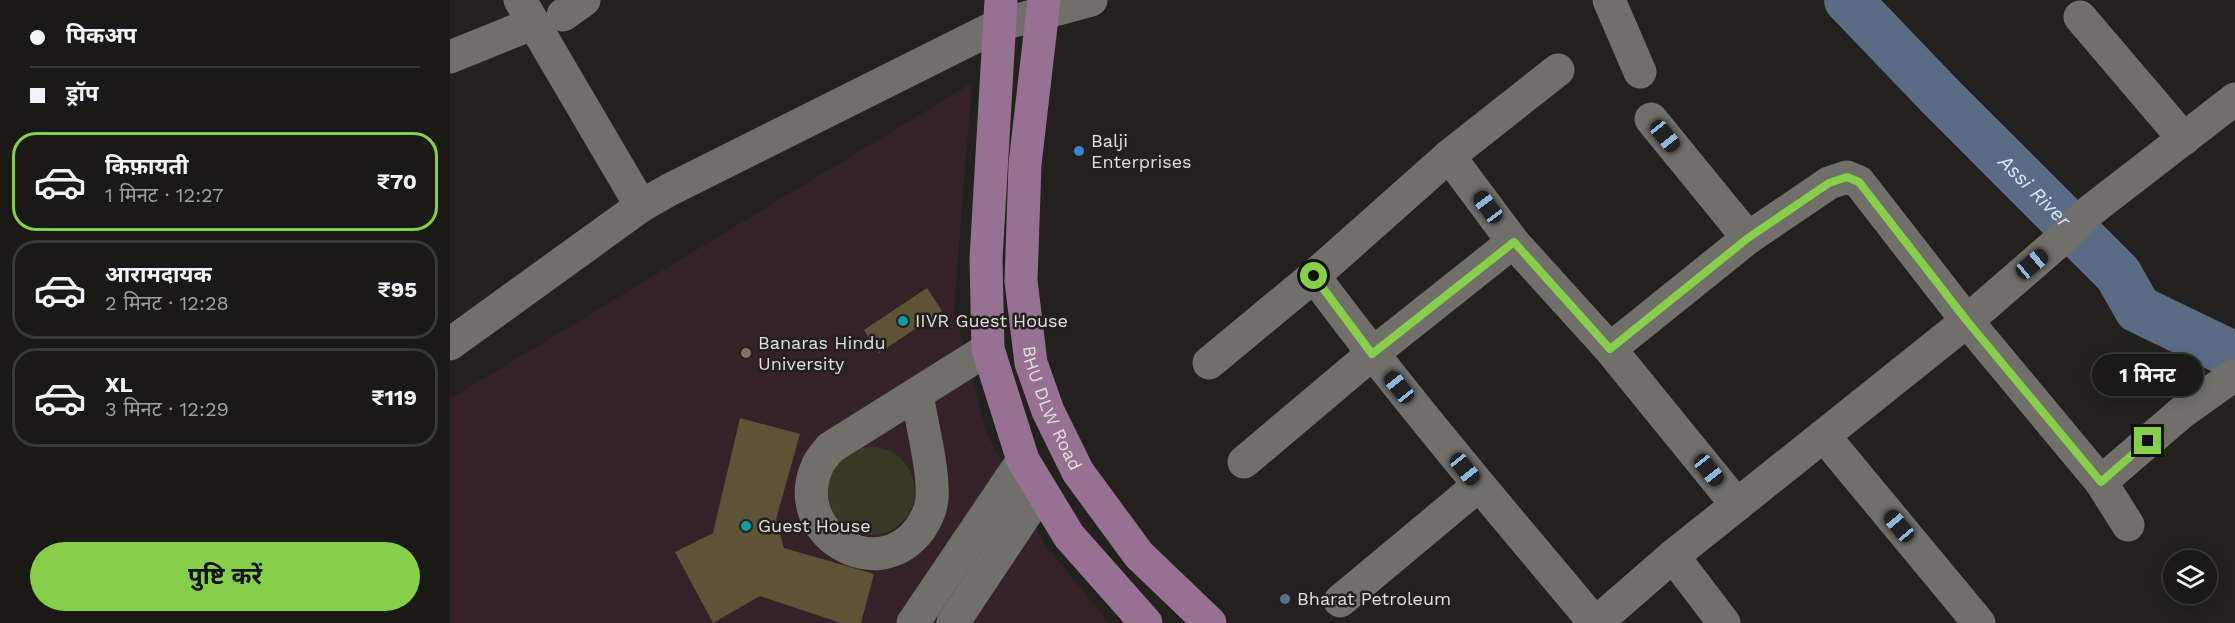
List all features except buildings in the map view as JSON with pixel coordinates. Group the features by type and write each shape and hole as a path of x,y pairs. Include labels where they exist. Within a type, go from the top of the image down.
{"main road":[{"name":"BHU DLW Road","path":"1044,7 1025,175 1021,280 1031,363 1048,411 1078,472 1139,555 1210,623"},
{"path":"1000,13 986,259 988,349 1023,460 1069,536 1146,623"}],"street":[{"path":"450,344 640,206 1000,13 1091,0"},
{"path":"1609,0 1640,72"},
{"path":"450,57 550,9 640,206"},
{"path":"2080,16 2184,139"},
{"path":"1209,363 1314,276 1449,156 1558,70"},
{"path":"1314,276 1372,354 1595,623 1673,556 1967,321 2090,212 2235,99"},
{"path":"1651,119 1748,238"},
{"path":"1449,156 1514,242 1610,349 1737,505"},
{"path":"1610,349 1748,238 1829,183 1847,177 1859,182 1967,321 2101,482 2128,525"},
{"path":"1244,462 1372,354 1514,242"},
{"path":"917,395 931,480 932,501 926,520 915,536 900,547 881,553 862,553 844,547 828,536 817,520 812,502 811,483 817,465 830,448 988,349"},
{"path":"2101,482 2181,413 2233,376"},
{"path":"1824,436 1979,623"},
{"path":"913,623 1023,460"},
{"path":"1340,601 1479,485"},
{"path":"953,623 1041,491"},
{"path":"1673,556 1724,623"}],"shaded area":[{"name":"Banaras Hindu University","path":"972,83 954,308 987,434 1044,543 1109,623 450,623 450,399"}],"green space":[{"path":"871,447 896,454 908,466 915,491 908,516 896,528 871,535 846,528 834,516 827,491 834,466 846,454"}],"waterway":[{"name":"Assi River","path":"1848,0 1941,97 2118,274 2138,309 2235,356"}],"place":[{"name":"Balji Enterprises","path":"1079,151"},
{"name":"IIVR Guest House","path":"903,321"},
{"name":"Banaras Hindu University","path":"746,353"},
{"name":"Guest House","path":"746,526"},
{"name":"Bharat Petroleum","path":"1285,599"}],"route":[{"path":"1314,276 1372,354 1514,242 1610,349 1748,238 1829,183 1847,177 1859,182 1967,321 2101,482 2148,441"}]}
